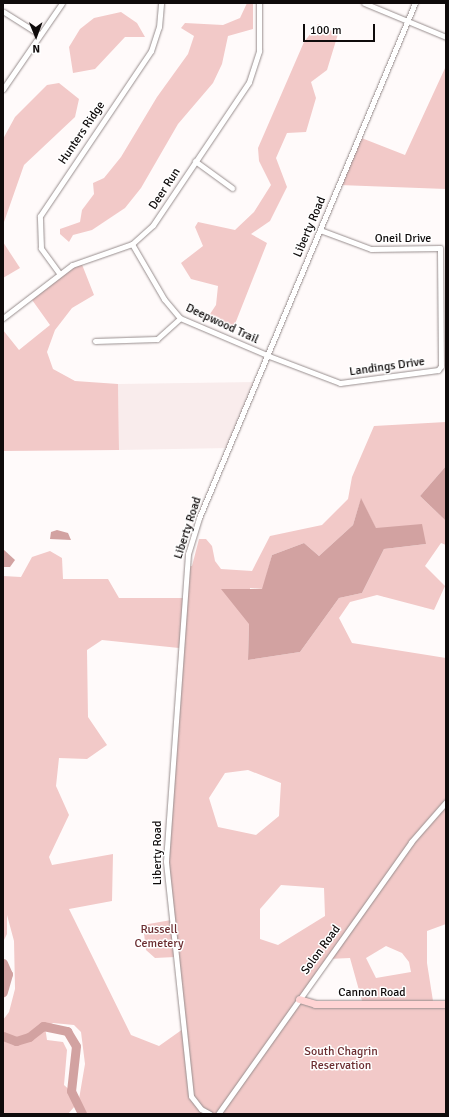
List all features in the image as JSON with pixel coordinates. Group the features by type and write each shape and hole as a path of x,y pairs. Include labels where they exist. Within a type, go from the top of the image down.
{"main road":[{"name":"Cannon Road","path":"298,999 315,1004 446,1004"}],"street":[{"path":"3,89 39,34 62,3"},
{"name":"Hunters Ridge","path":"59,273 41,248 40,216 150,51 160,27 161,3"},
{"name":"Deer Run","path":"3,318 59,273 132,244 153,225 249,82 255,68 259,51 259,3"},
{"path":"364,3 446,37"},
{"name":"Liberty Road","path":"210,1114 201,1109 191,1096 168,893 168,817 184,580 199,518 415,3"},
{"path":"4,12 39,34"},
{"path":"195,161 232,188"},
{"name":"Oneil Drive","path":"320,230 371,249 440,248"},
{"name":"Deepwood Trail","path":"132,244 164,299 180,318 268,356"},
{"name":"Landings Drive","path":"268,356 340,383 438,370 441,366 440,248"},
{"path":"95,341 157,339 180,318"},
{"name":"Solon Road","path":"218,1114 298,999 411,842 446,802"}],"shaded area":[{"path":"256,382 229,448 119,450 118,384"},
{"path":"446,466 446,521 420,496"},
{"path":"361,498 376,528 422,524 426,544 384,549 362,593 339,598 300,652 248,660 249,624 221,589 262,589 272,555 304,543 319,556 353,525"},
{"path":"57,530 68,533 71,540 50,539 51,532"},
{"path":"3,549 15,560 10,567 3,567"}],"green space":[{"path":"247,3 253,3 253,29 228,36 222,64 213,83 178,124 141,188 125,208 92,230 73,235 69,242 60,234 60,229 80,222 82,210 94,194 93,183 104,178 121,157 157,97 188,54 194,36 181,28 185,23 223,25 240,18"},
{"path":"121,12 137,23 145,37 125,37 95,69 73,73 69,47 80,29 94,18"},
{"path":"318,24 338,34 327,70 311,82 316,98 306,132 287,133 276,158 287,187 270,221 251,234 267,243 233,329 206,320 216,305 218,286 191,279 181,263 203,246 195,227 198,222 235,230 254,212 271,185 259,161 258,148 304,42"},
{"path":"446,66 446,189 339,185 359,137 405,155"},
{"path":"59,83 79,99 75,117 24,165 4,222 3,241 3,139 15,117 47,85"},
{"path":"3,242 20,268 3,278"},
{"path":"81,262 94,295 72,308 55,330 47,352 53,369 75,381 118,384 119,450 3,451 3,330 19,350 50,325 30,297"},
{"path":"446,422 446,466 420,496 446,521 446,545 441,543 425,566 445,586 434,610 377,595 350,602 339,618 352,643 446,658 446,924 427,931 427,963 433,1001 362,1001 350,958 328,959 299,999 315,1004 446,1004 446,1114 85,1114 79,1099 85,1064 81,1032 74,1025 53,1023 45,1027 47,1040 63,1042 67,1050 64,1085 73,1093 75,1106 68,1114 3,1114 3,1020 9,1012 15,989 14,941 7,915 7,934 3,942 3,576 21,577 32,557 50,551 62,558 63,579 108,579 119,598 183,598 186,566 192,566 199,539 206,539 212,546 215,561 221,569 252,571 270,536 322,525 348,499 352,477 374,426","holes":["361,499 376,529 426,544 384,549 362,593 339,598 300,652 248,660 250,588 263,589 272,555 304,543 319,556 353,525","102,640 179,648 166,861 171,920 143,925 146,950 155,958 175,957 183,1029 159,1046 131,1035 69,909 112,901 113,854 52,865 49,857 69,815 56,786 59,758 87,759 107,745 88,717 87,650","248,770 281,783 279,816 256,835 218,827 209,798 225,773","281,885 324,888 325,916 278,945 260,939 260,909","386,946 402,953 409,962 411,972 376,978 366,958"]}],"waterway":[{"path":"3,963 8,974 3,992"},
{"path":"3,1036 16,1041 29,1037 43,1026 67,1031 76,1046 71,1091 82,1114"}],"park label":[{"name":"Russell Cemetery","path":"159,937"},
{"name":"South Chagrin Reservation","path":"341,1059"}]}
